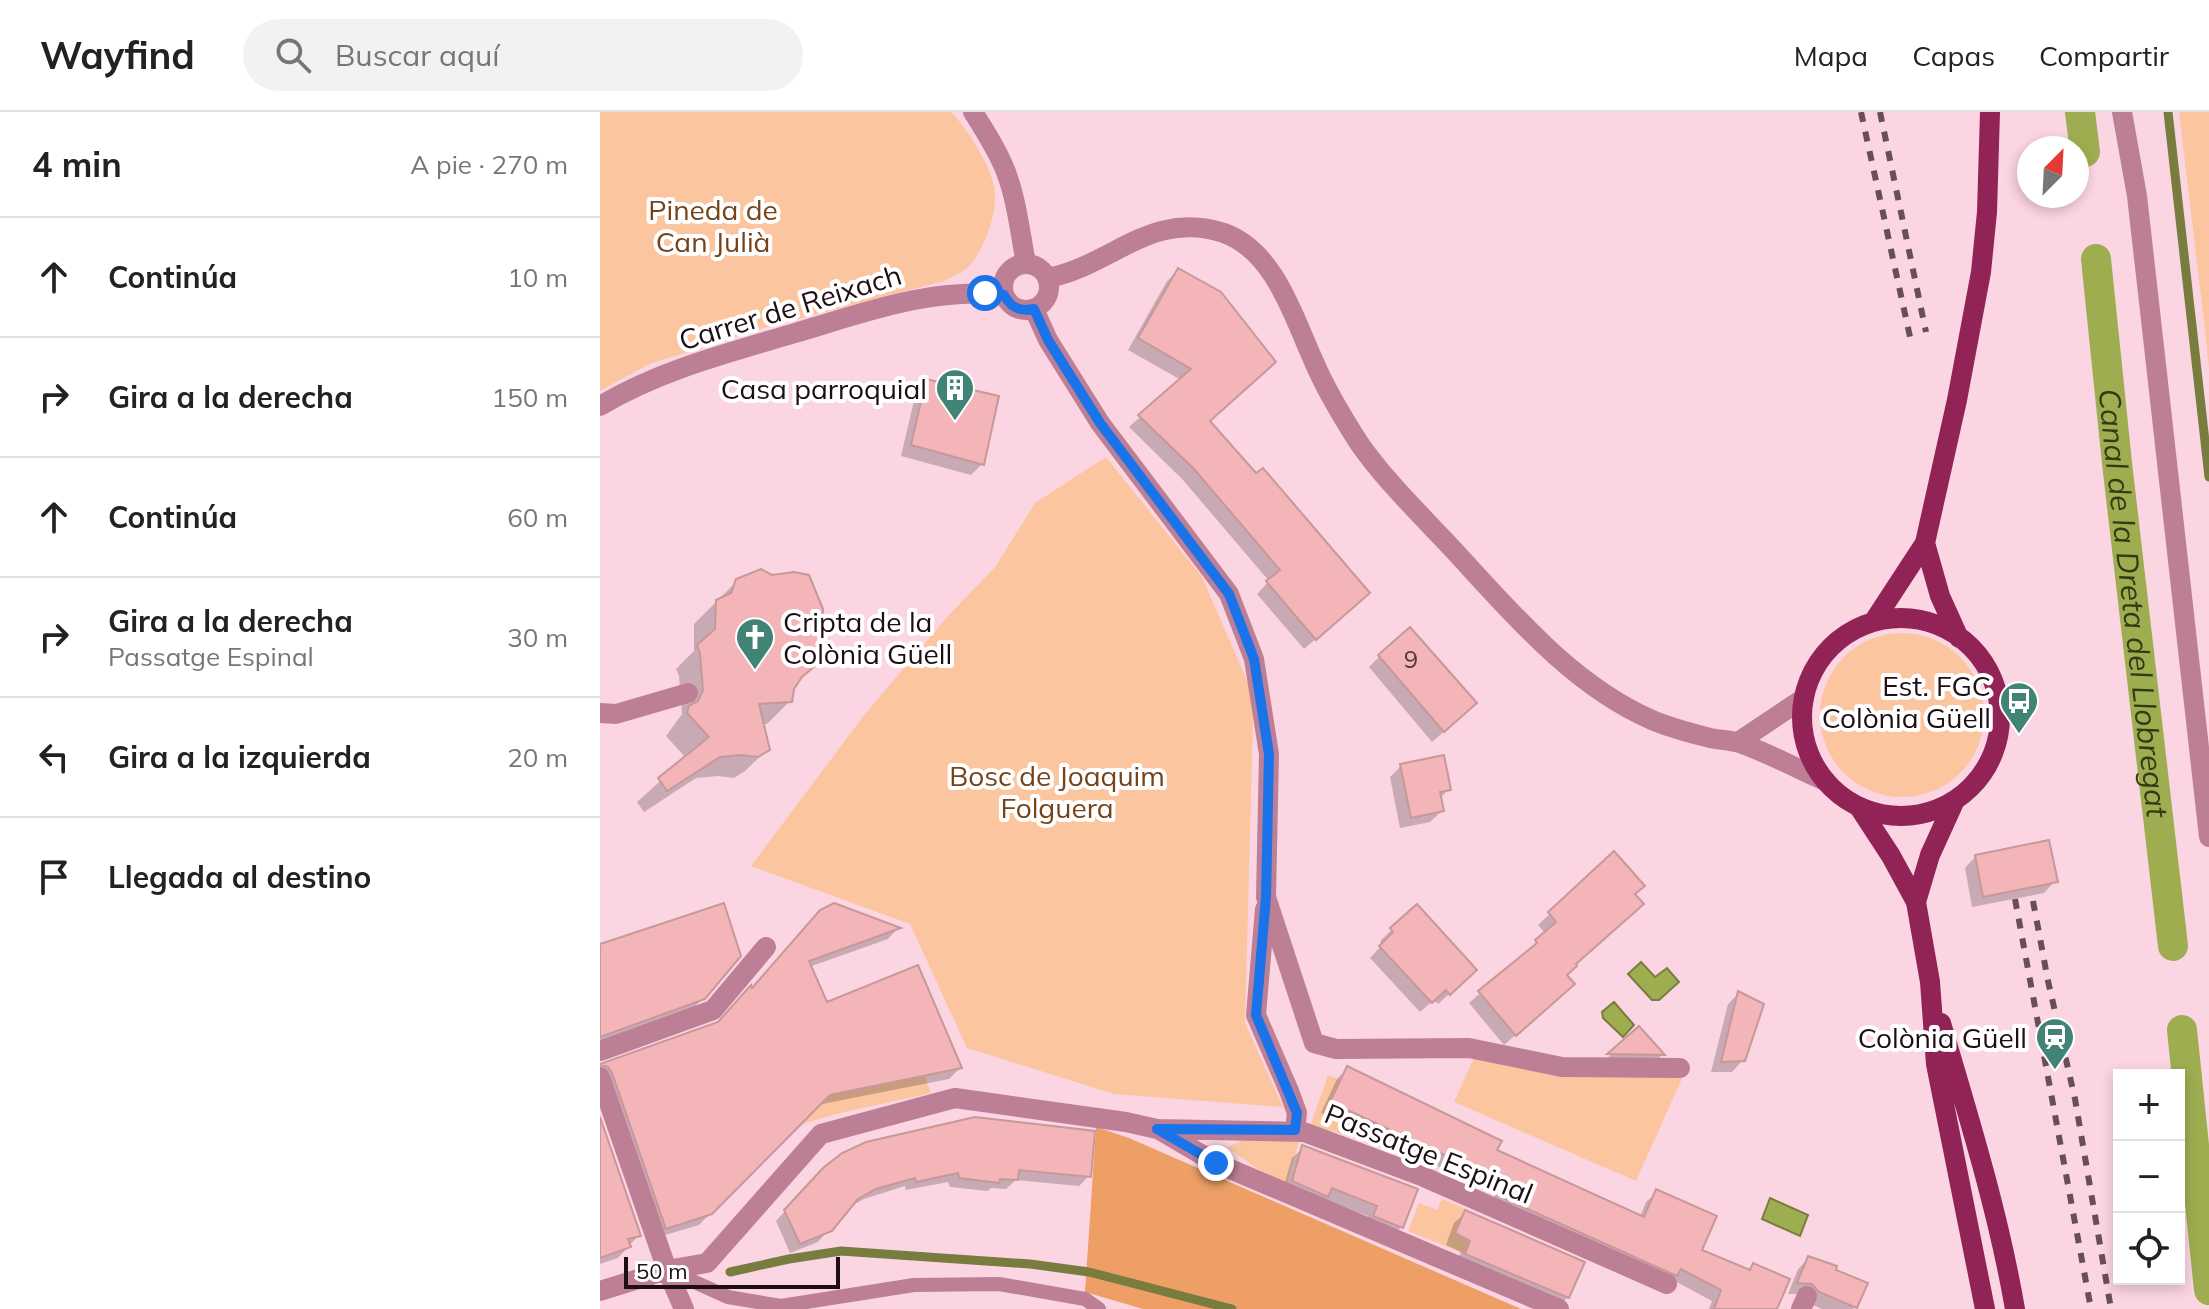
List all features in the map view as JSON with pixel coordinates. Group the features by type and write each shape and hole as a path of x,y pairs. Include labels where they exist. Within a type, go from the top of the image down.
{"main road":[{"path":"1874,621 1925,543 1981,272 1987,212 1990,112"},
{"path":"1925,543 1940,596 1959,638"},
{"path":"1896,618 1934,624 1959,638 1981,659 1994,681 2001,719 1999,737 1981,777 1955,800 1919,815 1880,814 1859,807 1839,795 1823,780 1810,757 1800,716 1817,666 1826,652 1840,639 1874,621 1896,618"},
{"path":"1916,902 1930,855 1955,800"},
{"path":"1859,807 1916,902 1930,982 1936,1064 1985,1309"},
{"path":"1930,982 1981,1156 2015,1309"}],"street":[{"path":"973,112 1006,171 1026,263"},
{"path":"2122,112 2146,272 2209,837"},
{"path":"1048,278 1073,273 1127,244 1174,228 1189,226 1237,240 1263,262 1278,285 1325,386 1363,449 1555,655 1619,704 1653,721 1686,732 1738,742 1823,780"},
{"path":"1026,263 1039,267 1048,278 1049,293 1034,309 1020,310 1004,295 1006,274 1018,265 1026,263"},
{"name":"Carrer de Reixach","path":"600,406 651,378 919,297 976,292 1004,295"},
{"path":"1034,309 1048,340 1100,423 1229,594 1254,659 1269,754 1266,897 1256,1015 1297,1113 1295,1130"},
{"path":"600,713 616,714 688,693"},
{"path":"1738,742 1804,698"},
{"path":"1266,897 1314,1043 1336,1049 1469,1048 1562,1067 1680,1068"},
{"path":"600,1051 713,1010 766,947"},
{"path":"600,1077 667,1270 684,1309"},
{"path":"600,1291 667,1270 707,1263 821,1134 955,1098 1157,1129 1216,1163 1559,1309"},
{"name":"Passatge Espinal","path":"1157,1129 1295,1130 1424,1177 1667,1284"}],"lane":[{"path":"667,1270 728,1297 781,1306 914,1285 999,1284 1085,1299 1099,1309"}],"green space":[{"name":"Pineda de Can Julià","path":"600,112 951,112 972,139 994,184 995,203 991,224 972,262 944,281 767,327 649,364 600,391"},
{"path":"2179,112 2209,112 2209,369 2206,338"},
{"name":"Bosc de Joaquim Folguera","path":"1106,457 1202,577 1249,685 1253,718 1245,1023 1283,1107 1114,1094 967,1048 910,924 751,866 865,714 948,616 995,567 1035,503"},
{"path":"1902,633 1933,639 1960,657 1978,684 1984,715 1978,746 1960,773 1933,791 1902,797 1871,791 1844,773 1826,746 1820,715 1826,684 1844,657 1871,639"},
{"path":"1475,1056 1684,1074 1636,1181 1454,1102"},
{"path":"1328,1075 1340,1080 1330,1102 1414,1142 1408,1157 1336,1132 1310,1127"},
{"path":"925,1076 931,1093 802,1124 828,1095"},
{"path":"1248,1138 1300,1138 1286,1186 1227,1147"},
{"path":"1442,1199 1466,1209 1456,1233 1470,1241 1465,1254 1408,1231 1419,1203 1437,1210"}],"shaded area":[{"path":"1641,962 1655,977 1667,968 1679,982 1659,1000 1652,1000 1628,974"},
{"path":"1614,1002 1634,1025 1623,1037 1603,1018 1602,1012"},
{"path":"1096,1127 1129,1138 1521,1309 1143,1309 1085,1292"},
{"path":"1770,1198 1808,1215 1800,1236 1762,1219"}],"building":[{"path":"1178,268 1221,292 1276,362 1210,421 1256,473 1263,468 1370,593 1316,640 1266,581 1280,570 1194,469 1138,415 1191,369 1138,338"},
{"name":"Casa parroquial","path":"926,379 999,396 984,465 911,445"},
{"name":"Cripta de la Colònia Güell","path":"761,569 772,575 794,572 809,575 823,609 821,652 815,666 794,689 792,702 759,704 770,750 758,757 720,757 667,791 658,778 709,737 687,713 703,690 697,645 715,629 716,600 731,593 736,579"},
{"path":"1410,627 1477,703 1444,732 1378,655"},
{"path":"1444,755 1451,790 1440,792 1444,811 1411,818 1400,764"},
{"path":"2049,840 2058,882 1983,897 1975,855"},
{"path":"1614,851 1645,886 1635,894 1644,904 1576,964 1567,975 1575,984 1516,1036 1478,991 1537,943 1535,940 1556,922 1548,912"},
{"path":"724,903 741,956 705,999 600,1037 600,944"},
{"path":"834,903 901,928 809,961 827,1002 918,965 962,1068 830,1095 712,1214 666,1229 612,1073 600,1064 718,1022 820,910"},
{"path":"1417,904 1477,970 1450,995 1446,990 1432,1003 1379,946 1393,932 1390,928"},
{"path":"1738,991 1764,1004 1745,1061 1721,1062"},
{"path":"1639,1026 1665,1055 1607,1054"},
{"path":"1347,1066 1502,1141 1497,1150 1644,1217 1656,1189 1717,1216 1702,1250 1750,1270 1753,1263 1790,1279 1777,1309 1714,1309 1721,1290 1681,1269 1677,1276 1499,1196 1505,1183 1330,1102"},
{"path":"600,1117 641,1236 628,1239 631,1247 600,1258"},
{"path":"975,1117 1095,1131 1091,1177 1019,1170 1018,1180 1000,1179 999,1183 959,1178 958,1173 916,1182 915,1178 876,1189 858,1199 832,1231 800,1244 784,1210 823,1168 842,1153 866,1142"},
{"path":"1302,1145 1418,1189 1403,1228 1373,1216 1377,1206 1332,1188 1328,1197 1292,1181"},
{"path":"1465,1210 1585,1262 1569,1298 1465,1254 1470,1241 1455,1233"},
{"path":"1808,1256 1837,1266 1836,1270 1868,1283 1857,1308 1819,1292 1812,1284 1797,1283"}],"waterway":[{"name":"Canal de la Dreta del Llobregat","path":"2080,112 2083,136"},
{"path":"2168,112 2209,477"},
{"name":"Canal de la Dreta del Llobregat","path":"2096,259 2173,946"},
{"name":"Canal de la Dreta del Llobregat","path":"2182,1030 2209,1290"},
{"path":"730,1272 841,1251 1030,1264 1089,1272 1232,1309"}],"railway":[{"path":"1861,112 1910,337"},
{"path":"1880,112 1926,332"},
{"path":"2015,899 2091,1309"},
{"path":"2033,901 2075,1099 2111,1309"}],"place":[{"name":"Casa parroquial","path":"955,422"},
{"name":"Cripta de la Colònia Güell","path":"755,671"},
{"name":"Est. FGC Colònia Güell","path":"2019,735"},
{"name":"Colònia Güell","path":"2055,1071"}],"route":[{"path":"985,293 1004,295 1020,310 1034,309 1048,340 1100,423 1229,594 1254,659 1269,754 1266,897 1256,1015 1297,1113 1295,1130 1157,1129 1216,1163"}]}
